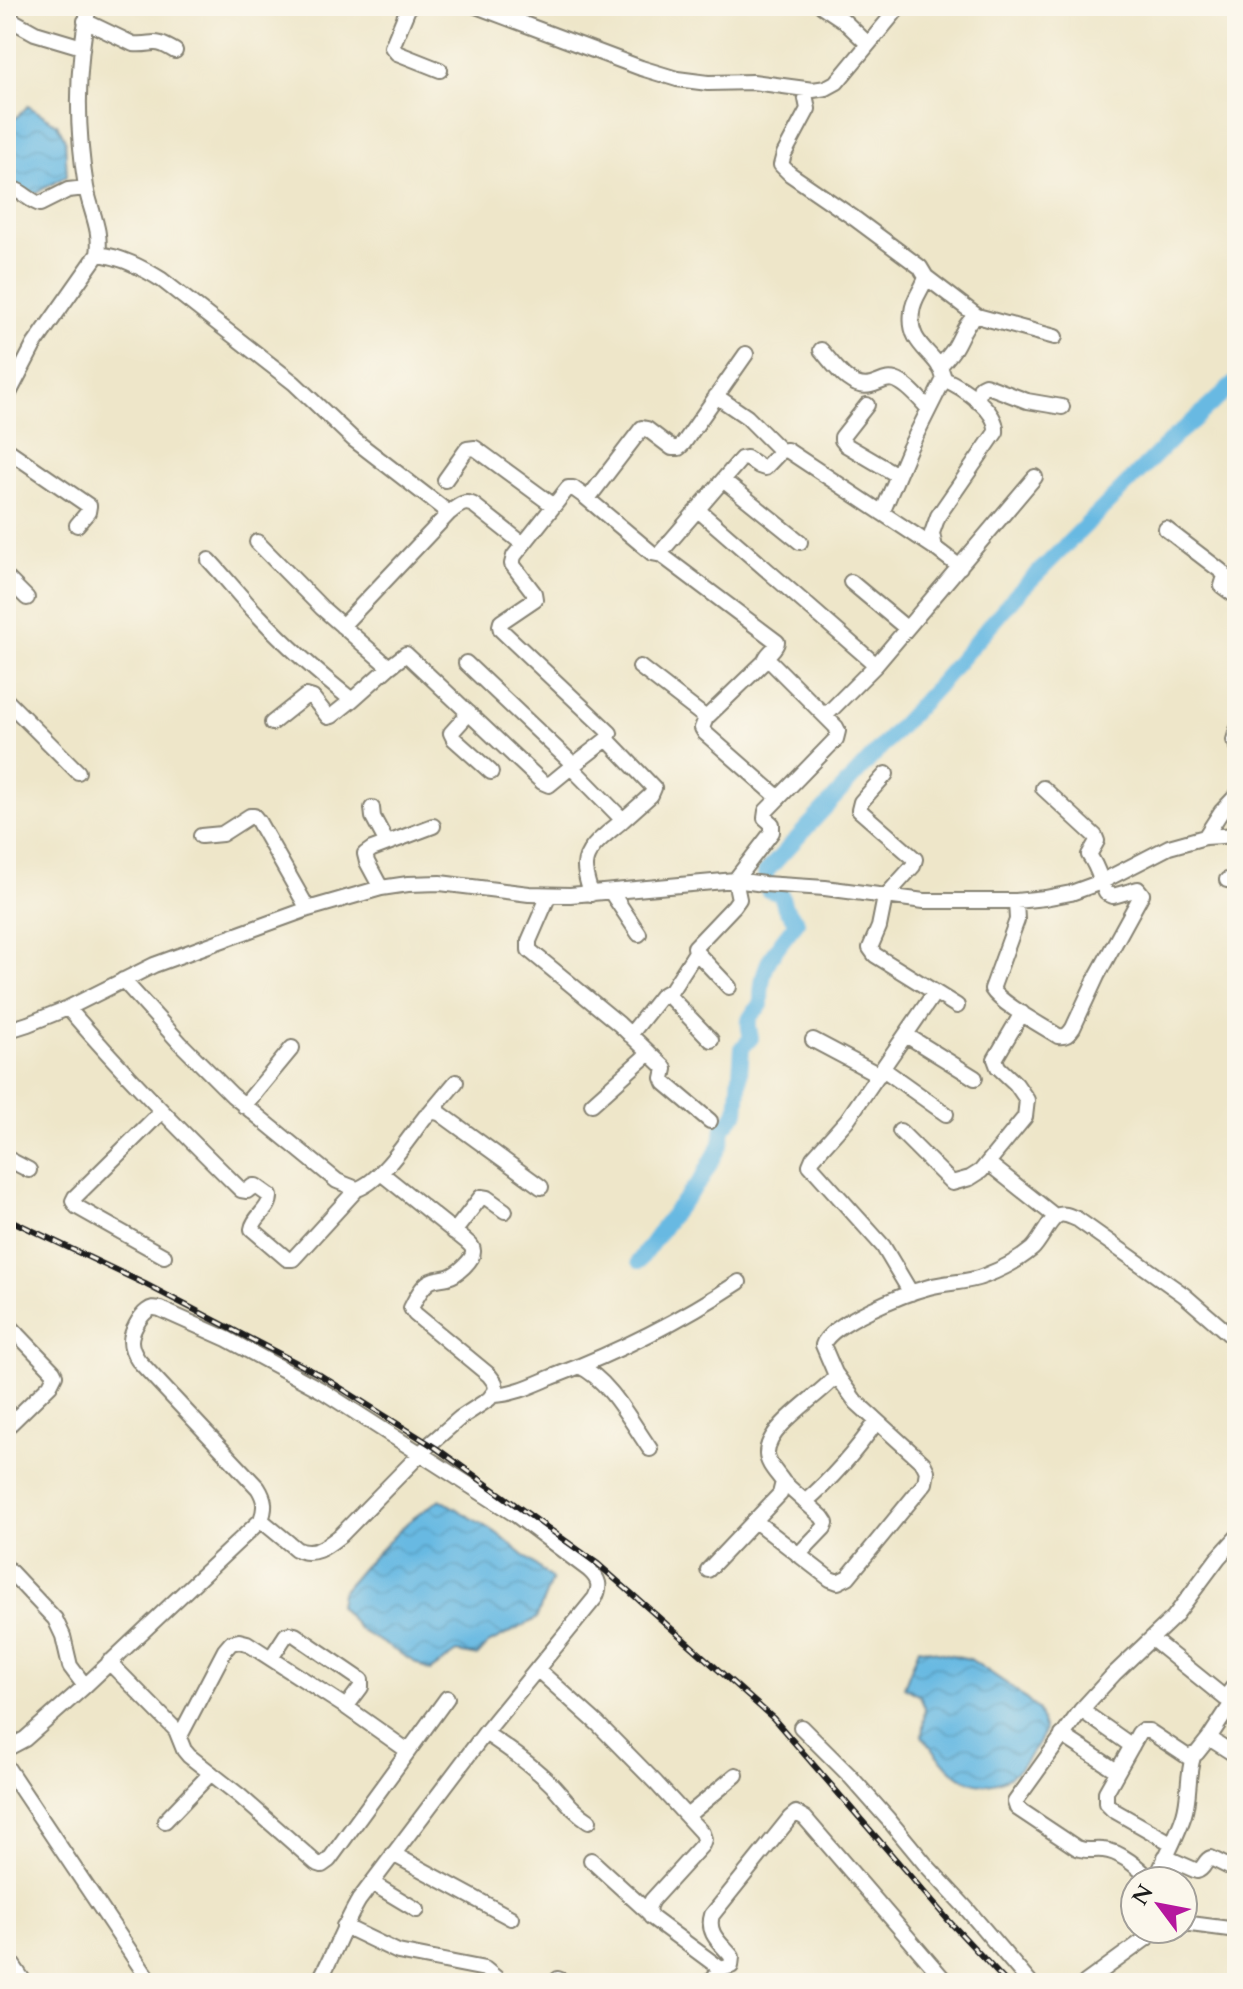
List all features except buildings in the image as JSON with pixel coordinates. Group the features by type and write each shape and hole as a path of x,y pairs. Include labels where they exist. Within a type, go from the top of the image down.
{"street":[{"path":"409,6 392,47 397,53 440,70"},
{"path":"476,6 677,79 708,83 753,82 804,89 826,88 837,82 900,6"},
{"path":"515,20 522,6"},
{"path":"822,6 843,20 868,44"},
{"path":"6,399 10,380 98,254 100,241 86,188 78,119 79,71 87,14 133,44 158,42 175,51"},
{"path":"6,17 35,33 82,47"},
{"path":"804,89 808,109 781,165 790,174 920,267 926,277 977,316 1055,337"},
{"path":"6,190 16,189 40,204 68,190 86,188"},
{"path":"98,254 116,256 162,280 294,383 353,439 449,513"},
{"path":"926,277 913,302 911,322 918,343 942,373 977,401 996,422 996,432 938,516 932,533 935,548"},
{"path":"882,513 942,373 968,322 977,316"},
{"path":"821,350 855,383 867,386 886,379 898,381 929,409"},
{"path":"584,496 593,493 642,428 672,448 679,448 746,354"},
{"path":"977,401 981,387 985,385 1027,401 1062,407"},
{"path":"716,396 747,417 781,451"},
{"path":"867,405 842,440 897,475"},
{"path":"445,480 467,449 475,448 554,506"},
{"path":"6,449 89,506 77,525"},
{"path":"662,555 664,546 741,459 747,458 765,468 781,451 787,450 960,567"},
{"path":"825,716 876,665 1035,477"},
{"path":"723,480 800,542"},
{"path":"272,723 306,696 313,698 328,717 332,716 404,655 409,656 545,784 553,783 607,739 610,733 500,626 501,622 535,599 534,593 512,564 514,556 570,487 652,553 662,555 777,642 765,661 703,724 705,733 779,798"},
{"path":"342,626 449,513 463,503 471,503 523,544"},
{"path":"698,510 876,665"},
{"path":"1166,529 1221,571 1225,576 1222,586 1237,597"},
{"path":"257,542 342,626 389,667"},
{"path":"209,560 285,643 352,700"},
{"path":"6,577 27,598"},
{"path":"851,582 906,628"},
{"path":"735,880 772,832 772,824 765,815 836,739 838,731 772,663 765,661"},
{"path":"466,663 623,820"},
{"path":"640,667 706,718"},
{"path":"6,700 78,772"},
{"path":"469,713 451,733 491,772"},
{"path":"1237,730 1234,740 1237,745"},
{"path":"591,894 585,862 595,845 651,795 654,788 607,739"},
{"path":"886,774 861,802 859,810 915,859 913,866 885,897 871,952 957,1006"},
{"path":"1016,901 1017,920 992,989 996,996 1064,1037 1073,1028 1097,976 1142,894 1136,889 1110,896 1106,893 1098,868 1089,855 1097,841 1095,836 1043,788"},
{"path":"1205,837 1221,812 1237,795"},
{"path":"372,808 373,817 387,843"},
{"path":"201,836 222,834 254,816 308,909"},
{"path":"381,888 365,854 433,826"},
{"path":"6,1031 68,1008 154,965 308,909 381,888 440,883 549,895 735,880 938,902 1016,901 1071,893 1101,882 1169,847 1205,837 1237,835"},
{"path":"729,987 696,952 695,947 739,899 735,880"},
{"path":"611,892 639,934"},
{"path":"549,895 529,941 529,950 630,1035 665,1069 663,1081 710,1121"},
{"path":"669,994 696,952"},
{"path":"123,980 180,1043 244,1106 324,1173 357,1189"},
{"path":"911,1293 883,1246 810,1165 810,1161 835,1135 935,992"},
{"path":"630,1035 661,996 669,994"},
{"path":"669,994 711,1040"},
{"path":"68,1008 161,1112 241,1190 247,1191 256,1186 270,1196 271,1201 253,1223 252,1229 290,1260 357,1189 381,1173 456,1082"},
{"path":"900,1131 952,1183 976,1175 1025,1117 1027,1100 998,1067 995,1059 1022,1013"},
{"path":"906,1035 975,1078"},
{"path":"813,1040 881,1072 946,1114"},
{"path":"244,1106 292,1048"},
{"path":"592,1104 649,1053"},
{"path":"161,1112 73,1201 77,1207 164,1256"},
{"path":"430,1113 441,1114 541,1187"},
{"path":"6,1158 29,1170"},
{"path":"988,1163 1056,1217"},
{"path":"381,1173 473,1249 471,1258 450,1277 426,1284 411,1308 493,1379 494,1395"},
{"path":"454,1232 481,1197 505,1211"},
{"path":"755,1521 834,1581 848,1577 925,1483 927,1471 923,1463 856,1402 824,1351 823,1345 828,1336 878,1306 930,1287 984,1276 1008,1264 1032,1249 1056,1217 1066,1215 1077,1219 1184,1295 1237,1341"},
{"path":"261,1520 303,1553 316,1551 341,1535 420,1453 460,1418 494,1395 515,1392 662,1329 739,1282"},
{"path":"6,1749 25,1739 85,1686 261,1520 265,1504 258,1488 132,1350 132,1332 147,1310 160,1309 227,1339 321,1390 516,1515 596,1576 599,1585 595,1598 485,1733 359,1900 318,1983"},
{"path":"6,1322 55,1375 50,1385 7,1424"},
{"path":"579,1366 590,1371 605,1386 650,1449"},
{"path":"798,1555 826,1523 783,1482 768,1461 767,1452 777,1432 799,1408 831,1382 835,1373"},
{"path":"805,1502 846,1462 877,1421"},
{"path":"708,1570 780,1494 783,1482"},
{"path":"1132,1865 1118,1855 1102,1850 1084,1851 1077,1848 1017,1808 1015,1802 1081,1710 1182,1608 1237,1537"},
{"path":"6,1567 55,1619 63,1636 70,1666 85,1686"},
{"path":"271,1658 286,1635 295,1635 361,1680 361,1687 346,1707"},
{"path":"1152,1639 1231,1703"},
{"path":"180,1736 225,1650 231,1643 239,1641 271,1658 408,1751"},
{"path":"109,1662 176,1730 189,1756 322,1865 329,1860 447,1698"},
{"path":"537,1669 598,1724 702,1833 702,1845 652,1900 648,1912"},
{"path":"1161,1865 1183,1817 1193,1757 1231,1703 1237,1682"},
{"path":"1081,1710 1132,1746"},
{"path":"801,1727 879,1808 1030,1983"},
{"path":"1193,1757 1184,1756 1145,1730 1139,1733 1106,1792 1106,1803 1197,1871 1211,1858 1237,1871"},
{"path":"485,1733 552,1785 571,1808 589,1821"},
{"path":"1062,1735 1117,1771"},
{"path":"1209,1738 1237,1756"},
{"path":"6,1766 151,1983"},
{"path":"165,1821 211,1773"},
{"path":"687,1816 736,1775"},
{"path":"709,1983 721,1969 731,1966 732,1957 714,1936 710,1922 712,1915 796,1813 805,1818 947,1983"},
{"path":"393,1854 511,1918"},
{"path":"591,1860 651,1917 721,1969"},
{"path":"372,1883 417,1910"},
{"path":"1199,1925 1237,1930"},
{"path":"344,1926 398,1952 485,1969 498,1983"},
{"path":"1085,1983 1137,1945"},
{"path":"6,1955 25,1983"},
{"path":"554,1983 558,1979 568,1983"}],"water":[{"path":"28,106 57,124 65,139 67,176 30,196 6,179 6,127"},
{"path":"440,1499 498,1534 552,1579 536,1619 488,1644 477,1656 457,1652 430,1671 360,1630 339,1606 341,1593 363,1567 408,1522"},
{"path":"919,1648 970,1659 1013,1688 1037,1709 1045,1730 1015,1773 997,1782 974,1783 952,1771 922,1736 925,1708 920,1696 904,1687"}],"waterway":[{"path":"639,1261 701,1180 721,1144 723,1128 737,1112 742,1048 751,1038 749,1020 761,1005 763,979 770,959 797,922 785,908 781,894 768,890 765,873 941,682 1015,596 1176,435 1237,381"}],"railway":[{"path":"6,1218 145,1284 320,1375 436,1448 598,1564 773,1718 949,1921 1007,1983"}]}
